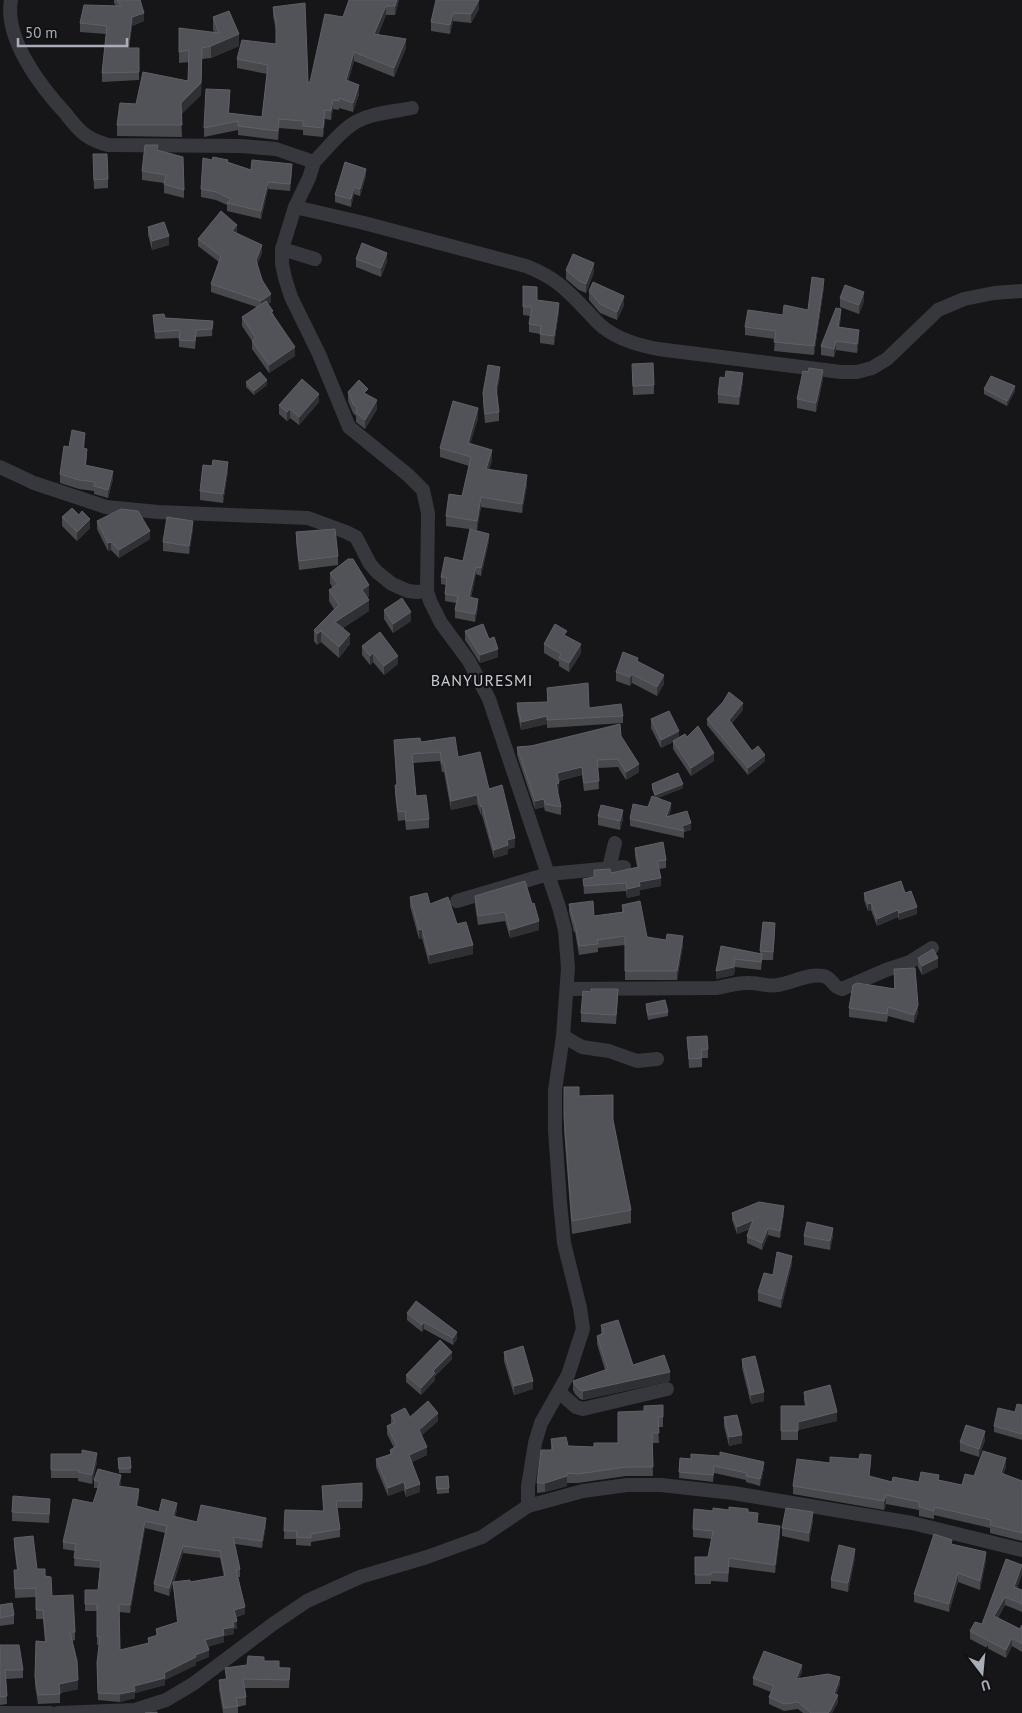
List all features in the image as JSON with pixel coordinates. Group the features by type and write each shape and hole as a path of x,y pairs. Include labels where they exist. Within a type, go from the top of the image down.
{"street":[{"path":"11,0 9,11 14,32 34,73 53,100 71,120 86,136 97,142 108,145 241,146 276,149 314,162"},
{"path":"412,108 375,115 352,124 314,162 295,208 282,248 282,264 291,297 319,354 349,427 408,475 423,490 429,522 427,591 430,601 441,623 469,661 483,685 515,775 565,930 568,968 567,990 563,1036 555,1090 555,1130 564,1242 580,1308 583,1329 568,1375 541,1423 535,1443 528,1486 528,1506"},
{"path":"295,208 364,223 539,271 552,277 563,286 603,327 620,338 637,345 841,372 857,372 872,368 887,359 938,310 964,299 994,293 1022,291"},
{"path":"282,248 316,259"},
{"path":"0,467 34,483 106,508 308,518 356,537 370,564 392,584 408,591 427,591"},
{"path":"609,868 615,843"},
{"path":"457,901 548,874 624,867"},
{"path":"567,990 716,988 749,983 777,986 807,977 820,976 827,977 835,986 842,988 910,962 932,948"},
{"path":"563,1036 582,1047 610,1051 637,1061 657,1059"},
{"path":"559,1392 576,1407 583,1409 666,1389"},
{"path":"58,1713 135,1710 166,1700 209,1673 273,1624 307,1601 360,1577 475,1540 528,1506 583,1491 627,1486 661,1485 733,1493 912,1523 1022,1550"},
{"path":"0,1713 50,1713"}],"building":[{"path":"117,0 140,0 144,13 132,17 128,48 139,48 139,72 102,73 107,26 80,23 84,5 121,6"},
{"path":"349,0 397,0 395,6 386,6 374,34 406,39 394,68 354,52 346,80 359,85 353,103 339,98 339,101 333,100 331,111 325,110 323,128 303,126 303,121 279,119 278,131 238,126 238,121 204,128 206,89 230,90 228,113 262,117 268,65 237,59 242,40 276,44 276,22 273,7 305,3 308,82 310,82 325,14 343,17"},
{"path":"436,0 479,0 471,14 453,13 450,25 431,22"},
{"path":"229,11 239,34 202,48 201,83 181,103 182,125 117,125 120,103 136,104 143,72 188,81 189,50 179,52 179,28 219,33 213,17"},
{"path":"145,145 158,145 157,150 183,157 184,190 164,184 166,175 142,171"},
{"path":"93,154 107,154 108,179 94,180"},
{"path":"213,157 228,160 227,162 251,170 252,160 292,164 290,184 268,182 261,211 227,203 231,199 216,192 201,189 203,158 212,160"},
{"path":"345,162 366,169 360,189 354,187 351,199 335,195"},
{"path":"221,211 237,225 232,231 262,245 256,260 262,280 271,294 261,301 211,284 221,256 198,239"},
{"path":"164,222 169,236 152,241 148,227"},
{"path":"362,243 387,253 381,268 356,259"},
{"path":"573,254 594,263 586,284 579,281 566,270"},
{"path":"812,277 824,279 814,346 774,342 776,331 745,327 748,310 783,315 784,305 808,310"},
{"path":"593,282 624,296 617,312 600,304 589,291"},
{"path":"845,285 864,292 859,305 840,298"},
{"path":"523,286 537,287 537,300 559,303 554,336 540,334 541,326 529,324 532,307 523,307"},
{"path":"266,301 273,311 271,312 295,347 269,365 252,341 256,338 242,317"},
{"path":"836,308 841,309 838,327 859,330 857,344 836,341 834,349 821,346"},
{"path":"164,314 165,318 213,321 212,329 196,330 195,341 179,340 180,330 155,332 153,315"},
{"path":"653,363 654,385 633,386 632,364"},
{"path":"488,365 500,367 496,388 499,412 485,414 483,393"},
{"path":"809,368 823,370 816,403 797,399 803,371 808,372"},
{"path":"726,371 743,373 739,397 718,394 720,377 725,378"},
{"path":"260,372 267,380 254,391 246,382"},
{"path":"991,376 1015,386 1007,401 984,389"},
{"path":"302,379 319,394 299,417 290,409 287,412 279,405"},
{"path":"359,380 368,389 364,393 377,400 365,420 356,413 357,408 353,404 348,392"},
{"path":"453,401 478,408 468,443 492,450 486,469 527,475 522,504 481,497 477,521 446,516 449,494 462,496 471,457 440,448"},
{"path":"72,430 85,433 83,448 87,449 85,465 113,471 108,490 94,486 95,482 79,480 60,474 64,446 69,447"},
{"path":"213,460 228,462 223,494 200,491 203,465 212,466"},
{"path":"72,508 79,515 82,511 90,519 77,532 62,517"},
{"path":"121,509 138,511 150,531 119,550 111,542 108,543 97,521"},
{"path":"167,517 193,521 189,546 163,542"},
{"path":"335,529 338,556 299,561 296,532"},
{"path":"470,529 489,534 481,568 476,567 469,597 478,599 475,614 455,610 458,596 445,594 447,578 441,577 445,557 463,561"},
{"path":"348,559 353,559 369,585 362,590 369,600 335,622 350,634 339,647 321,631 317,634 314,630 339,605 329,590 338,584 330,573"},
{"path":"402,598 411,612 393,624 384,610"},
{"path":"483,624 489,639 494,637 498,649 480,655 465,631"},
{"path":"555,624 567,631 564,635 581,644 569,663 559,658 561,654 544,644"},
{"path":"380,632 398,656 384,666 373,653 370,656 362,646"},
{"path":"623,652 638,658 637,661 664,675 657,687 632,674 630,677 616,672"},
{"path":"588,683 589,708 621,704 623,716 547,720 547,716 521,722 517,703 548,702 547,688"},
{"path":"729,692 743,703 729,720 752,751 758,746 765,755 748,768 707,719 723,702"},
{"path":"669,711 679,731 661,740 651,719"},
{"path":"620,724 621,736 639,764 626,772 618,759 597,760 599,781 584,783 582,767 557,773 559,783 556,784 561,807 545,804 544,799 535,801 517,747 531,746"},
{"path":"698,726 714,753 691,768 673,741 685,734 687,737"},
{"path":"455,737 458,757 480,752 489,789 502,785 515,838 507,840 508,845 494,850 482,806 477,795 451,801 440,752 412,754 416,796 426,795 429,819 406,821 405,811 398,812 394,740 420,738 421,742"},
{"path":"678,773 683,784 655,795 652,784"},
{"path":"652,796 671,803 666,817 687,811 691,823 682,826 684,831 630,819 633,804 648,807"},
{"path":"601,805 623,810 620,821 598,816"},
{"path":"663,842 666,860 657,861 661,878 639,882 640,886 627,889 626,883 584,886 583,879 594,877 594,870 610,869 611,873 639,867 635,848"},
{"path":"525,881 539,921 510,930 505,912 478,916 475,896"},
{"path":"901,881 905,893 911,891 917,907 899,913 898,910 877,919 871,903 868,904 864,893"},
{"path":"427,893 430,904 448,897 457,924 466,922 473,945 429,955 422,929 419,930 410,897"},
{"path":"593,901 594,916 624,912 622,905 640,901 647,937 666,940 667,934 683,936 677,971 625,971 625,936 597,940 598,944 579,946 569,904"},
{"path":"763,922 775,923 773,952 760,951"},
{"path":"721,946 762,954 761,962 735,959 734,967 716,971"},
{"path":"933,949 938,958 922,966 918,958"},
{"path":"915,968 918,1005 914,1015 888,1007 887,1014 849,1008 853,985 857,983 895,989 894,969"},
{"path":"591,989 618,989 616,1015 581,1013 583,991 591,992"},
{"path":"665,1000 668,1012 648,1015 646,1004"},
{"path":"707,1036 708,1049 701,1050 702,1058 689,1059 687,1037"},
{"path":"564,1087 579,1087 579,1096 613,1095 613,1120 631,1210 572,1221 564,1117"},
{"path":"759,1202 784,1206 780,1231 768,1228 762,1243 747,1236 753,1220 737,1227 732,1213"},
{"path":"807,1222 833,1228 830,1241 804,1236"},
{"path":"777,1252 792,1256 781,1299 758,1292 764,1273 773,1275"},
{"path":"416,1301 457,1332 453,1338 424,1322 422,1325 407,1313"},
{"path":"618,1320 633,1365 664,1355 670,1372 583,1391 580,1390 573,1381 608,1369 597,1336 604,1333 601,1325"},
{"path":"440,1340 452,1352 433,1371 435,1373 421,1388 406,1375"},
{"path":"523,1346 533,1381 514,1386 504,1352"},
{"path":"755,1356 764,1392 751,1395 742,1359"},
{"path":"830,1385 837,1412 798,1422 798,1431 781,1431 781,1406 807,1406 804,1392"},
{"path":"428,1401 438,1413 419,1430 427,1447 409,1455 420,1484 406,1489 404,1482 388,1488 376,1459 392,1454 390,1450 397,1446 387,1426 395,1422 391,1415 405,1408 410,1417"},
{"path":"1017,1404 1022,1405 1022,1434 994,1426 998,1408 1015,1412"},
{"path":"663,1405 663,1417 658,1417 659,1433 652,1433 653,1467 626,1467 578,1474 567,1473 567,1476 545,1483 537,1483 541,1450 553,1450 551,1439 566,1437 568,1446 594,1447 594,1443 618,1443 618,1412 644,1411 644,1406"},
{"path":"737,1415 742,1435 729,1437 724,1417"},
{"path":"966,1425 985,1431 979,1449 960,1442"},
{"path":"82,1450 97,1453 92,1475 78,1472 79,1470 51,1470 51,1454 82,1454"},
{"path":"983,1451 1006,1458 1001,1473 1022,1481 1022,1533 990,1525 991,1520 934,1507 934,1511 919,1507 919,1502 886,1495 884,1501 793,1486 797,1459 830,1463 830,1457 859,1459 860,1454 871,1455 869,1476 892,1482 893,1477 919,1482 921,1472 939,1475 938,1480 962,1485 965,1474 974,1476"},
{"path":"720,1452 764,1462 760,1479 746,1476 747,1473 714,1466 713,1475 679,1472 680,1458 691,1459 691,1454 720,1456"},
{"path":"130,1457 131,1468 119,1469 118,1458"},
{"path":"98,1469 121,1475 118,1486 139,1489 136,1506 159,1512 162,1499 177,1503 173,1516 197,1522 201,1505 266,1518 262,1541 233,1537 240,1569 236,1570 245,1607 234,1610 237,1621 233,1622 234,1627 223,1629 224,1635 205,1640 209,1650 195,1655 196,1657 164,1673 165,1678 134,1686 135,1691 120,1694 98,1693 97,1663 100,1637 97,1637 97,1604 85,1604 85,1590 98,1590 101,1561 74,1558 76,1544 63,1542 73,1499 93,1503 100,1482 94,1480","holes":["145,1521 167,1526 154,1584 169,1588 183,1546 220,1551 225,1576 190,1582 190,1580 173,1582 178,1622 156,1629 158,1635 148,1638 149,1643 120,1650 119,1604 130,1605"]},
{"path":"448,1476 449,1488 437,1489 436,1477"},
{"path":"362,1483 362,1501 336,1501 340,1529 311,1534 311,1538 296,1537 297,1531 284,1531 285,1510 324,1511 322,1486"},
{"path":"13,1496 50,1499 49,1514 12,1512"},
{"path":"729,1507 748,1509 748,1512 758,1513 757,1523 780,1526 775,1565 729,1558 728,1573 711,1572 711,1575 695,1575 695,1557 708,1557 713,1531 693,1529 694,1509 713,1511 713,1508 729,1510"},
{"path":"786,1508 813,1512 809,1533 782,1528"},
{"path":"934,1534 952,1540 951,1544 986,1552 980,1581 958,1573 949,1604 914,1594"},
{"path":"33,1536 37,1569 45,1569 45,1576 51,1577 52,1596 73,1595 75,1632 70,1632 77,1661 78,1680 59,1684 60,1694 38,1695 35,1677 36,1641 46,1642 43,1610 36,1610 36,1588 15,1589 14,1570 18,1570 14,1538"},
{"path":"839,1545 855,1549 848,1583 831,1580"},
{"path":"1006,1559 1022,1565 1014,1587 1022,1590 1022,1604 1005,1597 994,1616 1020,1629 1022,1625 1022,1644 1012,1638 1006,1650 970,1631 975,1622 982,1624"},
{"path":"12,1603 14,1615 0,1618 0,1605"},
{"path":"0,1645 19,1645 23,1670 5,1670 7,1696 0,1697"},
{"path":"764,1651 802,1665 796,1679 828,1674 840,1677 834,1694 838,1695 830,1711 828,1713 811,1713 798,1702 784,1704 769,1697 774,1686 753,1678"},
{"path":"248,1656 264,1657 264,1661 279,1661 279,1668 290,1668 289,1680 243,1679 246,1697 236,1698 238,1706 224,1708 219,1680 227,1679 225,1668 247,1665"}],"district":[{"name":"BANYURESMI","path":"482,680"}]}
